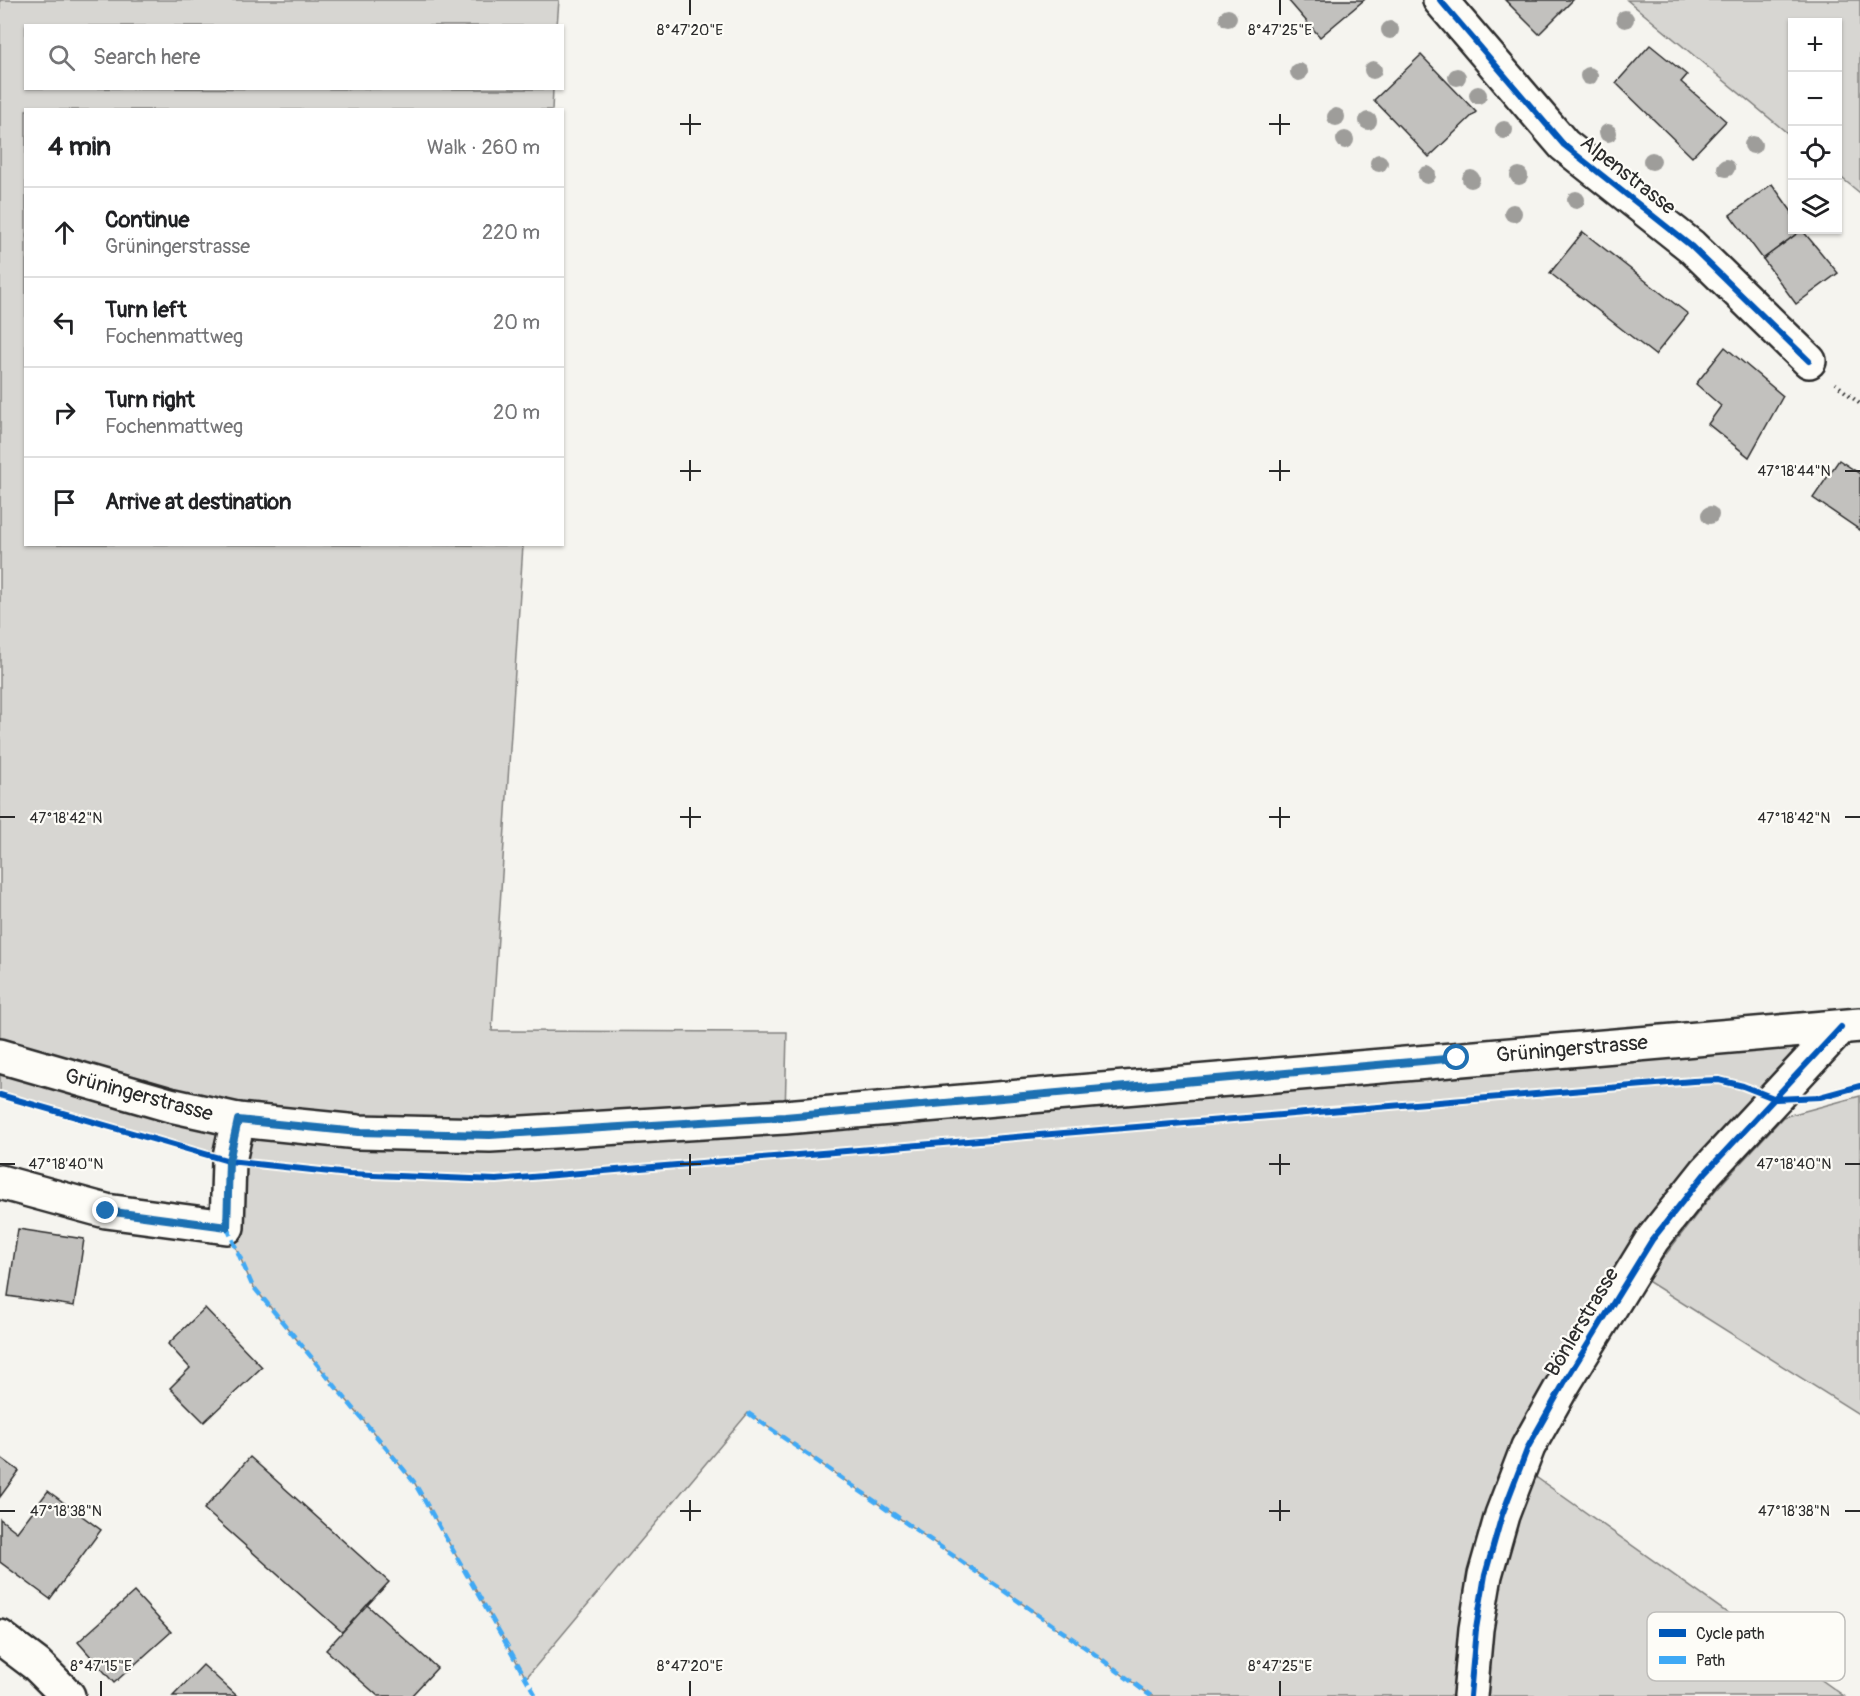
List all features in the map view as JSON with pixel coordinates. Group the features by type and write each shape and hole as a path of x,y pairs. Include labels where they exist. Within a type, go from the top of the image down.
{"main road":[{"name":"Alpenstrasse","path":"1440,0 1564,145 1691,246 1809,361"},
{"name":"Grüningerstrasse","path":"0,1056 170,1105 238,1120 358,1132 502,1134 785,1117 1850,1026"},
{"name":"Bönlerstrasse","path":"1470,1696 1476,1629 1485,1575 1502,1515 1528,1447 1564,1383 1652,1240 1706,1172 1850,1026"},
{"path":"0,1182 106,1211 227,1227 229,1161 238,1120"},
{"path":"0,1637 37,1665 68,1696"}],"shaded area":[{"path":"0,0 559,0 557,24 24,24 24,90 553,90 552,108 24,108 24,546 523,546 492,1031 787,1032 785,1116 1841,1027 1605,1315 1533,1475 1726,1612 1647,1612 1647,1681 1823,1681 1844,1696 1151,1696 1096,1655 748,1413 526,1678 414,1482 252,1285 227,1227 229,1161 0,1095"},
{"path":"1627,0 1860,0 1860,193 1842,178 1842,18 1788,18 1788,134"},
{"path":"1860,1096 1860,1415 1646,1280 1714,1192 1783,1117"}],"building":[{"path":"1288,0 1364,0 1320,37"},
{"path":"1505,0 1573,0 1539,34"},
{"path":"1650,45 1687,75 1681,82 1726,121 1692,157 1616,83"},
{"path":"1421,55 1476,112 1429,157 1374,100"},
{"path":"1772,184 1788,206 1788,234 1797,234 1763,259 1730,215"},
{"path":"1583,232 1688,314 1655,355 1550,273"},
{"path":"1797,234 1805,234 1838,273 1796,304 1763,259"},
{"path":"1725,347 1783,396 1749,457 1708,424 1721,406 1696,384"},
{"path":"1839,460 1860,474 1860,530 1813,498"},
{"path":"18,1229 84,1239 74,1306 8,1296"},
{"path":"205,1308 262,1367 204,1422 170,1388 190,1368 168,1344"},
{"path":"0,1457 19,1471 0,1497"},
{"path":"250,1457 389,1582 342,1632 204,1509"},
{"path":"48,1491 101,1530 50,1599 0,1562 0,1519 17,1532"},
{"path":"134,1592 171,1632 114,1683 78,1642"},
{"path":"367,1605 437,1668 411,1696 378,1696 326,1650"},
{"path":"203,1665 237,1696 173,1696"}],"marked path":[{"path":"227,1227 252,1285 414,1482 536,1696"},
{"path":"748,1413 1096,1655 1151,1696"}],"cycle path":[{"path":"1440,0 1564,145 1691,246 1809,361"},
{"path":"1470,1696 1476,1629 1485,1575 1502,1515 1528,1447 1564,1383 1652,1240 1706,1172 1841,1027"},
{"path":"0,1095 229,1161 349,1174 496,1180 1693,1081 1719,1080 1743,1086 1776,1099 1820,1097 1860,1086"}],"route":[{"path":"106,1211 227,1227 229,1161 238,1120 358,1132 490,1135 785,1117 1457,1058"}]}
